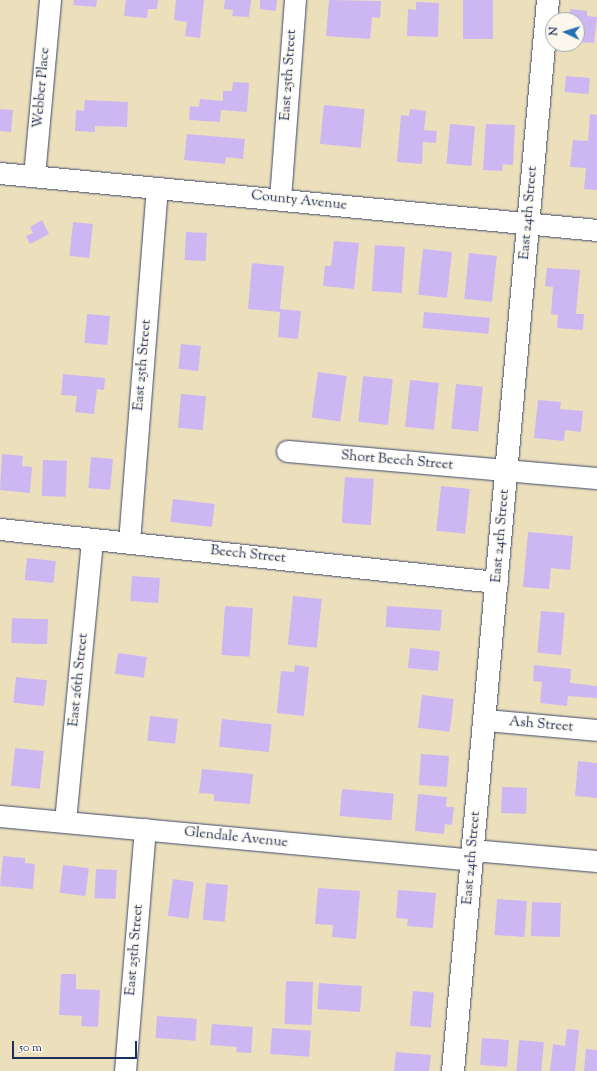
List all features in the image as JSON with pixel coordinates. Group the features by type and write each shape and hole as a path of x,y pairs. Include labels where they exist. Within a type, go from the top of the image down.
{"main road":[{"name":"East 24th Street","path":"453,1071 548,0"}],"street":[{"name":"Webber Place","path":"34,176 50,0"},
{"name":"East 25th Street","path":"280,199 295,0"},
{"name":"County Avenue","path":"0,173 597,230"},
{"name":"East 25th Street","path":"128,542 157,188"},
{"name":"Short Beech Street","path":"287,451 506,470"},
{"path":"506,470 597,478"},
{"name":"Beech Street","path":"0,529 497,582"},
{"name":"East 26th Street","path":"65,821 92,538"},
{"name":"Ash Street","path":"484,720 597,730"},
{"name":"Glendale Avenue","path":"0,816 472,855 597,861"},
{"name":"East 25th Street","path":"125,1071 145,829"}],"building":[{"path":"74,0 97,0 96,7 73,5"},
{"path":"126,0 158,0 157,9 148,9 147,18 124,16"},
{"path":"176,0 204,0 200,38 185,36 187,22 174,20"},
{"path":"225,0 251,0 249,17 232,16 233,10 224,9"},
{"path":"260,0 277,0 276,11 260,9"},
{"path":"329,0 381,1 380,18 372,17 370,39 326,36"},
{"path":"463,0 493,0 493,39 463,39"},
{"path":"416,2 439,3 438,37 407,36 408,9 416,10"},
{"path":"570,9 587,11 587,16 597,17 594,43 585,42 585,12 570,12"},
{"path":"566,76 590,78 589,94 565,92"},
{"path":"233,82 249,83 247,112 221,110 220,122 189,120 190,106 199,107 200,99 223,101 223,91 232,91"},
{"path":"85,100 128,102 127,127 95,126 95,132 75,131 76,110 84,111"},
{"path":"324,105 365,109 361,148 320,144"},
{"path":"0,109 13,110 11,132 0,131"},
{"path":"410,109 426,111 424,130 437,131 436,143 423,142 422,164 397,162 401,115 409,116"},
{"path":"590,114 597,115 597,190 584,189 586,168 570,167 573,140 588,141"},
{"path":"450,124 475,126 471,166 447,164"},
{"path":"486,124 515,125 513,165 503,164 502,171 483,170"},
{"path":"187,134 245,139 243,159 226,157 225,164 184,160"},
{"path":"42,220 49,234 30,244 26,236 33,233 30,227"},
{"path":"73,222 93,224 89,258 69,256"},
{"path":"186,232 207,233 206,261 185,260"},
{"path":"334,241 359,243 354,289 323,286 325,266 331,266"},
{"path":"375,245 405,247 402,293 372,291"},
{"path":"423,249 452,252 447,298 418,295"},
{"path":"469,253 497,256 492,302 464,299"},
{"path":"252,263 284,266 280,309 301,311 298,339 278,337 280,312 248,309"},
{"path":"547,268 580,270 576,314 584,314 583,330 557,328 558,315 551,314 553,287 545,286"},
{"path":"424,312 490,318 488,334 423,328"},
{"path":"87,314 110,316 107,345 84,343"},
{"path":"181,344 201,346 198,371 178,369"},
{"path":"318,372 347,376 340,422 312,418"},
{"path":"63,374 105,378 104,390 97,389 94,414 75,412 77,396 61,395"},
{"path":"363,376 393,379 388,425 358,422"},
{"path":"410,380 439,383 434,430 405,427"},
{"path":"456,384 483,387 478,432 451,429"},
{"path":"181,394 206,396 203,430 178,428"},
{"path":"538,400 561,402 560,409 583,411 581,432 565,430 564,441 534,438"},
{"path":"2,454 23,456 22,466 32,467 30,493 0,490"},
{"path":"91,457 113,459 110,490 88,488"},
{"path":"43,460 67,461 66,497 42,496"},
{"path":"345,477 374,479 371,525 342,523"},
{"path":"441,486 470,489 465,534 436,531"},
{"path":"173,499 215,504 212,527 170,522"},
{"path":"528,532 573,536 570,570 551,568 549,589 523,587"},
{"path":"27,558 56,561 54,583 25,580"},
{"path":"132,576 160,578 158,603 130,601"},
{"path":"293,596 322,599 317,648 288,645"},
{"path":"225,606 253,608 250,657 222,655"},
{"path":"387,606 442,610 440,631 386,627"},
{"path":"541,611 565,613 561,655 537,653"},
{"path":"12,618 48,619 47,644 11,643"},
{"path":"410,648 440,651 438,671 408,668"},
{"path":"118,653 147,657 144,678 115,674"},
{"path":"295,665 309,667 304,716 277,713 281,671 294,672"},
{"path":"534,665 571,669 570,683 597,686 597,698 568,696 567,706 540,703 542,682 533,681"},
{"path":"16,677 47,680 44,706 13,703"},
{"path":"422,695 454,699 450,732 418,728"},
{"path":"150,716 178,719 175,744 147,741"},
{"path":"222,719 272,724 269,752 219,747"},
{"path":"15,748 44,751 40,789 11,786"},
{"path":"421,754 449,756 447,787 419,785"},
{"path":"578,761 597,763 597,798 575,796"},
{"path":"202,769 253,774 250,804 214,801 214,794 199,793"},
{"path":"502,787 527,788 526,814 501,813"},
{"path":"342,789 394,794 391,820 340,816"},
{"path":"418,794 447,797 446,807 454,807 452,825 445,824 444,834 415,831"},
{"path":"3,856 25,858 25,863 35,864 33,889 0,886"},
{"path":"63,865 89,868 85,896 60,893"},
{"path":"96,869 117,870 115,899 94,898"},
{"path":"173,879 194,882 189,919 168,916"},
{"path":"206,883 228,885 225,922 203,920"},
{"path":"318,888 360,891 356,939 332,937 333,925 315,924"},
{"path":"398,890 436,893 433,928 407,926 408,919 396,918"},
{"path":"497,899 527,901 524,937 494,935"},
{"path":"532,902 561,903 560,937 531,936"},
{"path":"61,974 76,974 76,989 100,990 98,1027 81,1026 82,1016 59,1015"},
{"path":"286,981 313,982 311,1025 284,1024"},
{"path":"319,983 362,986 360,1012 317,1009"},
{"path":"413,991 434,993 431,1028 410,1026"},
{"path":"157,1016 197,1019 195,1041 155,1038"},
{"path":"212,1024 253,1027 251,1053 236,1052 237,1047 210,1045"},
{"path":"272,1028 311,1031 309,1057 270,1054"},
{"path":"567,1029 579,1030 575,1071 550,1071 553,1044 565,1046"},
{"path":"482,1038 509,1040 507,1067 480,1065"},
{"path":"519,1040 544,1042 541,1071 516,1071"},
{"path":"586,1049 597,1050 597,1071 584,1071"},
{"path":"396,1052 431,1055 429,1071 394,1071"}]}
